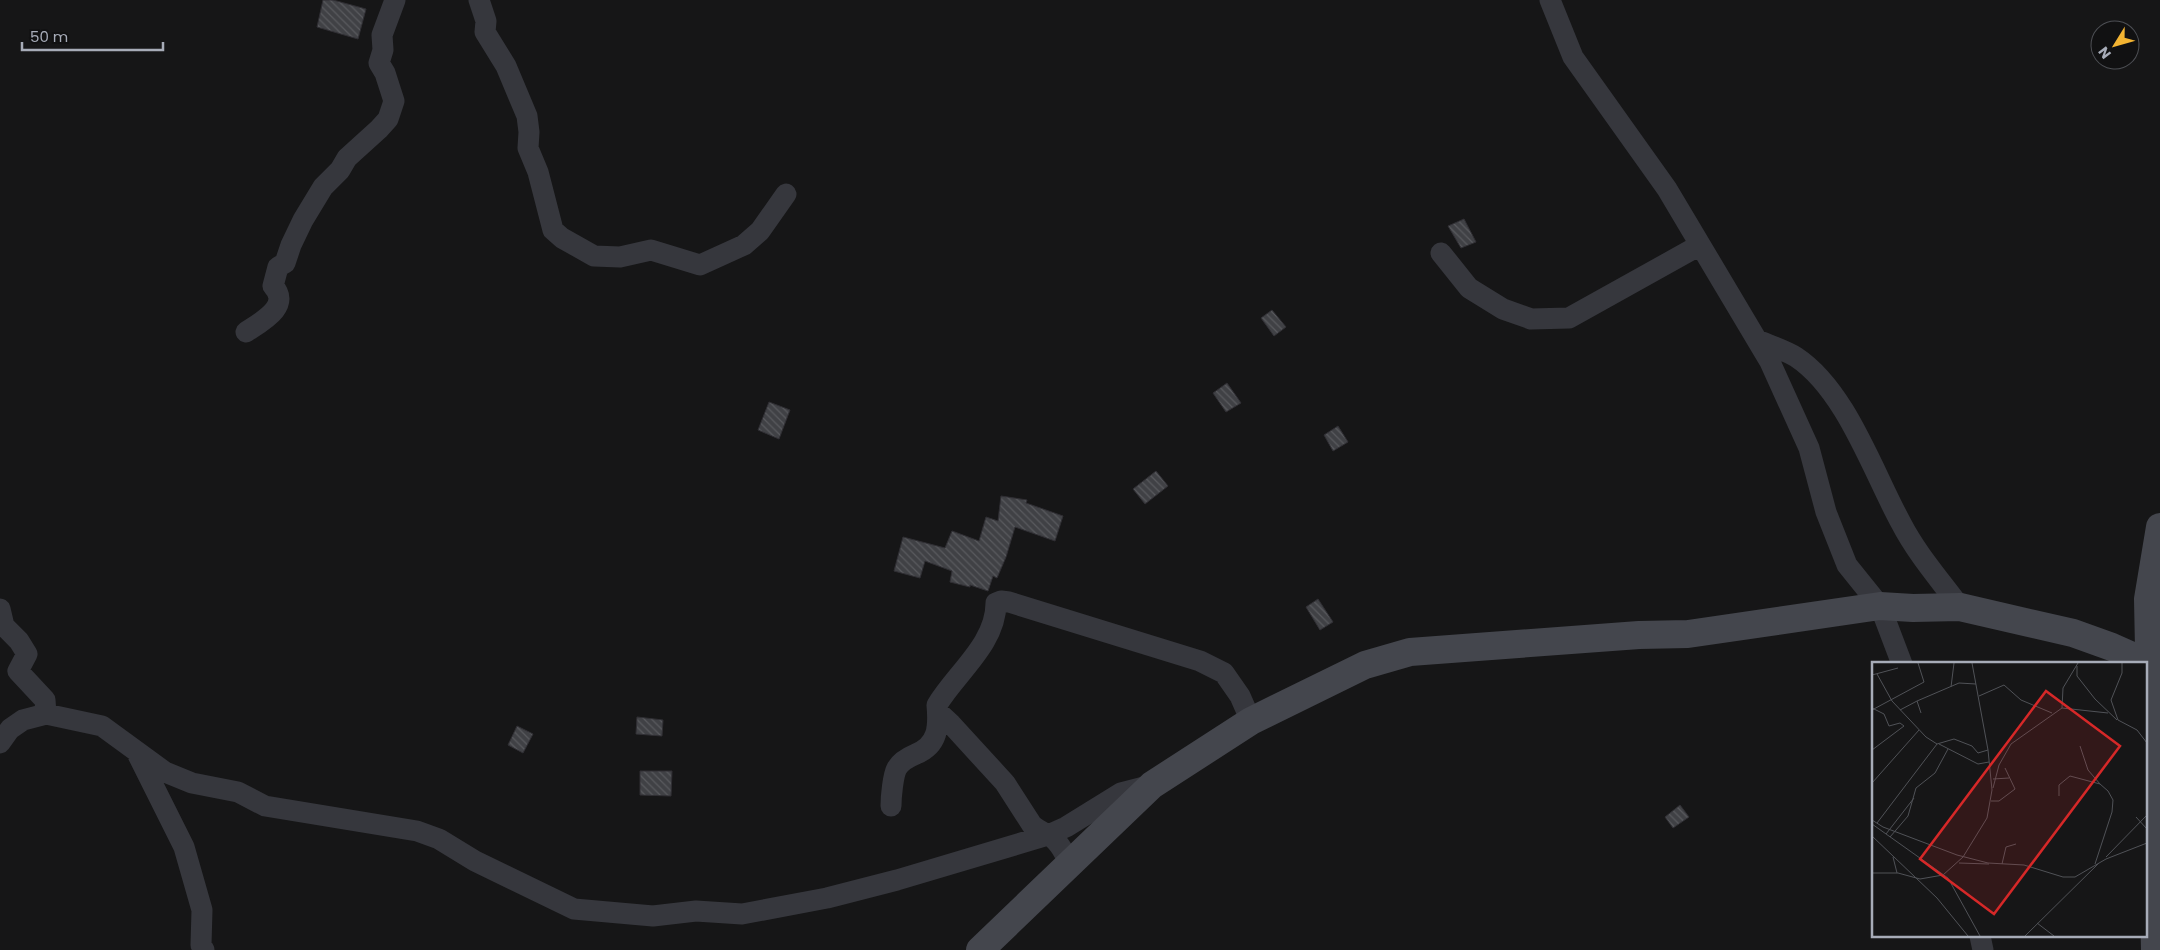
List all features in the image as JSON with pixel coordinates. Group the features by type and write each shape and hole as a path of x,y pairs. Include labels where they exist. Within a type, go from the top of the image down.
{"street":[{"path":"246,332 270,316 276,307 280,299 279,292 273,286 278,267 285,262 303,220 324,187 340,170 347,158 379,130 388,119 394,101 385,73 379,63 383,50 382,35 395,0"},
{"path":"479,0 486,21 485,32 506,66 522,103 529,132 528,148 538,172 548,219 553,230 562,238 594,256 620,257 651,250 700,265 744,245 760,231 786,194"},
{"path":"1550,0 1573,57 1667,189 1770,362 1809,448 1826,512 1847,565 1880,606 1901,662"},
{"path":"1441,253 1469,288 1503,309 1531,319 1569,318 1700,244"},
{"path":"1757,340 1795,356 1812,371 1828,390 1862,445 1902,525 1932,572 1960,607"},
{"path":"2154,950 2154,671 2148,599 2160,527"},
{"path":"891,806 891,792 896,769 909,757 924,751 933,743 938,712 937,705 993,626 996,603 1001,601 1200,660 1224,673 1240,696 1251,721"},
{"path":"980,950 1152,785 1251,721 1365,665 1410,652 1639,635 1688,634 1880,606 1913,608 1960,607 2073,633 2112,647 2138,662"},
{"path":"0,609 4,626 27,654 18,671 44,700 46,714"},
{"path":"938,712 1009,788 1032,825 1062,848 1070,864"},
{"path":"0,743 10,729 23,720 46,714 102,726 165,772 192,783 238,792 265,806 417,830 439,839 475,861 574,909 653,916 696,912 742,914 827,898 897,880 1048,836 1121,793 1152,785"},
{"path":"136,750 184,847 202,910 202,945 204,950"}],"building":[{"path":"323,0 333,0 366,9 358,39 317,27"},
{"path":"1464,219 1476,242 1461,248 1448,226"},
{"path":"1272,310 1286,327 1274,336 1261,318"},
{"path":"1227,383 1241,403 1226,412 1213,393"},
{"path":"769,402 790,410 779,439 758,430"},
{"path":"1338,426 1348,442 1333,451 1324,435"},
{"path":"1156,471 1168,486 1145,504 1133,489"},
{"path":"1001,496 1027,500 1026,503 1063,516 1055,541 1015,527 1006,557 997,578 993,576 988,591 970,585 970,587 950,582 952,571 925,561 920,578 894,571 903,537 945,548 952,531 979,541 986,517 998,521"},
{"path":"1318,599 1333,622 1320,630 1306,607"},
{"path":"637,717 663,720 662,736 636,734"},
{"path":"517,726 533,734 523,753 508,745"},
{"path":"640,771 672,771 671,796 640,795"},
{"path":"1680,805 1689,817 1673,828 1665,817"}]}
